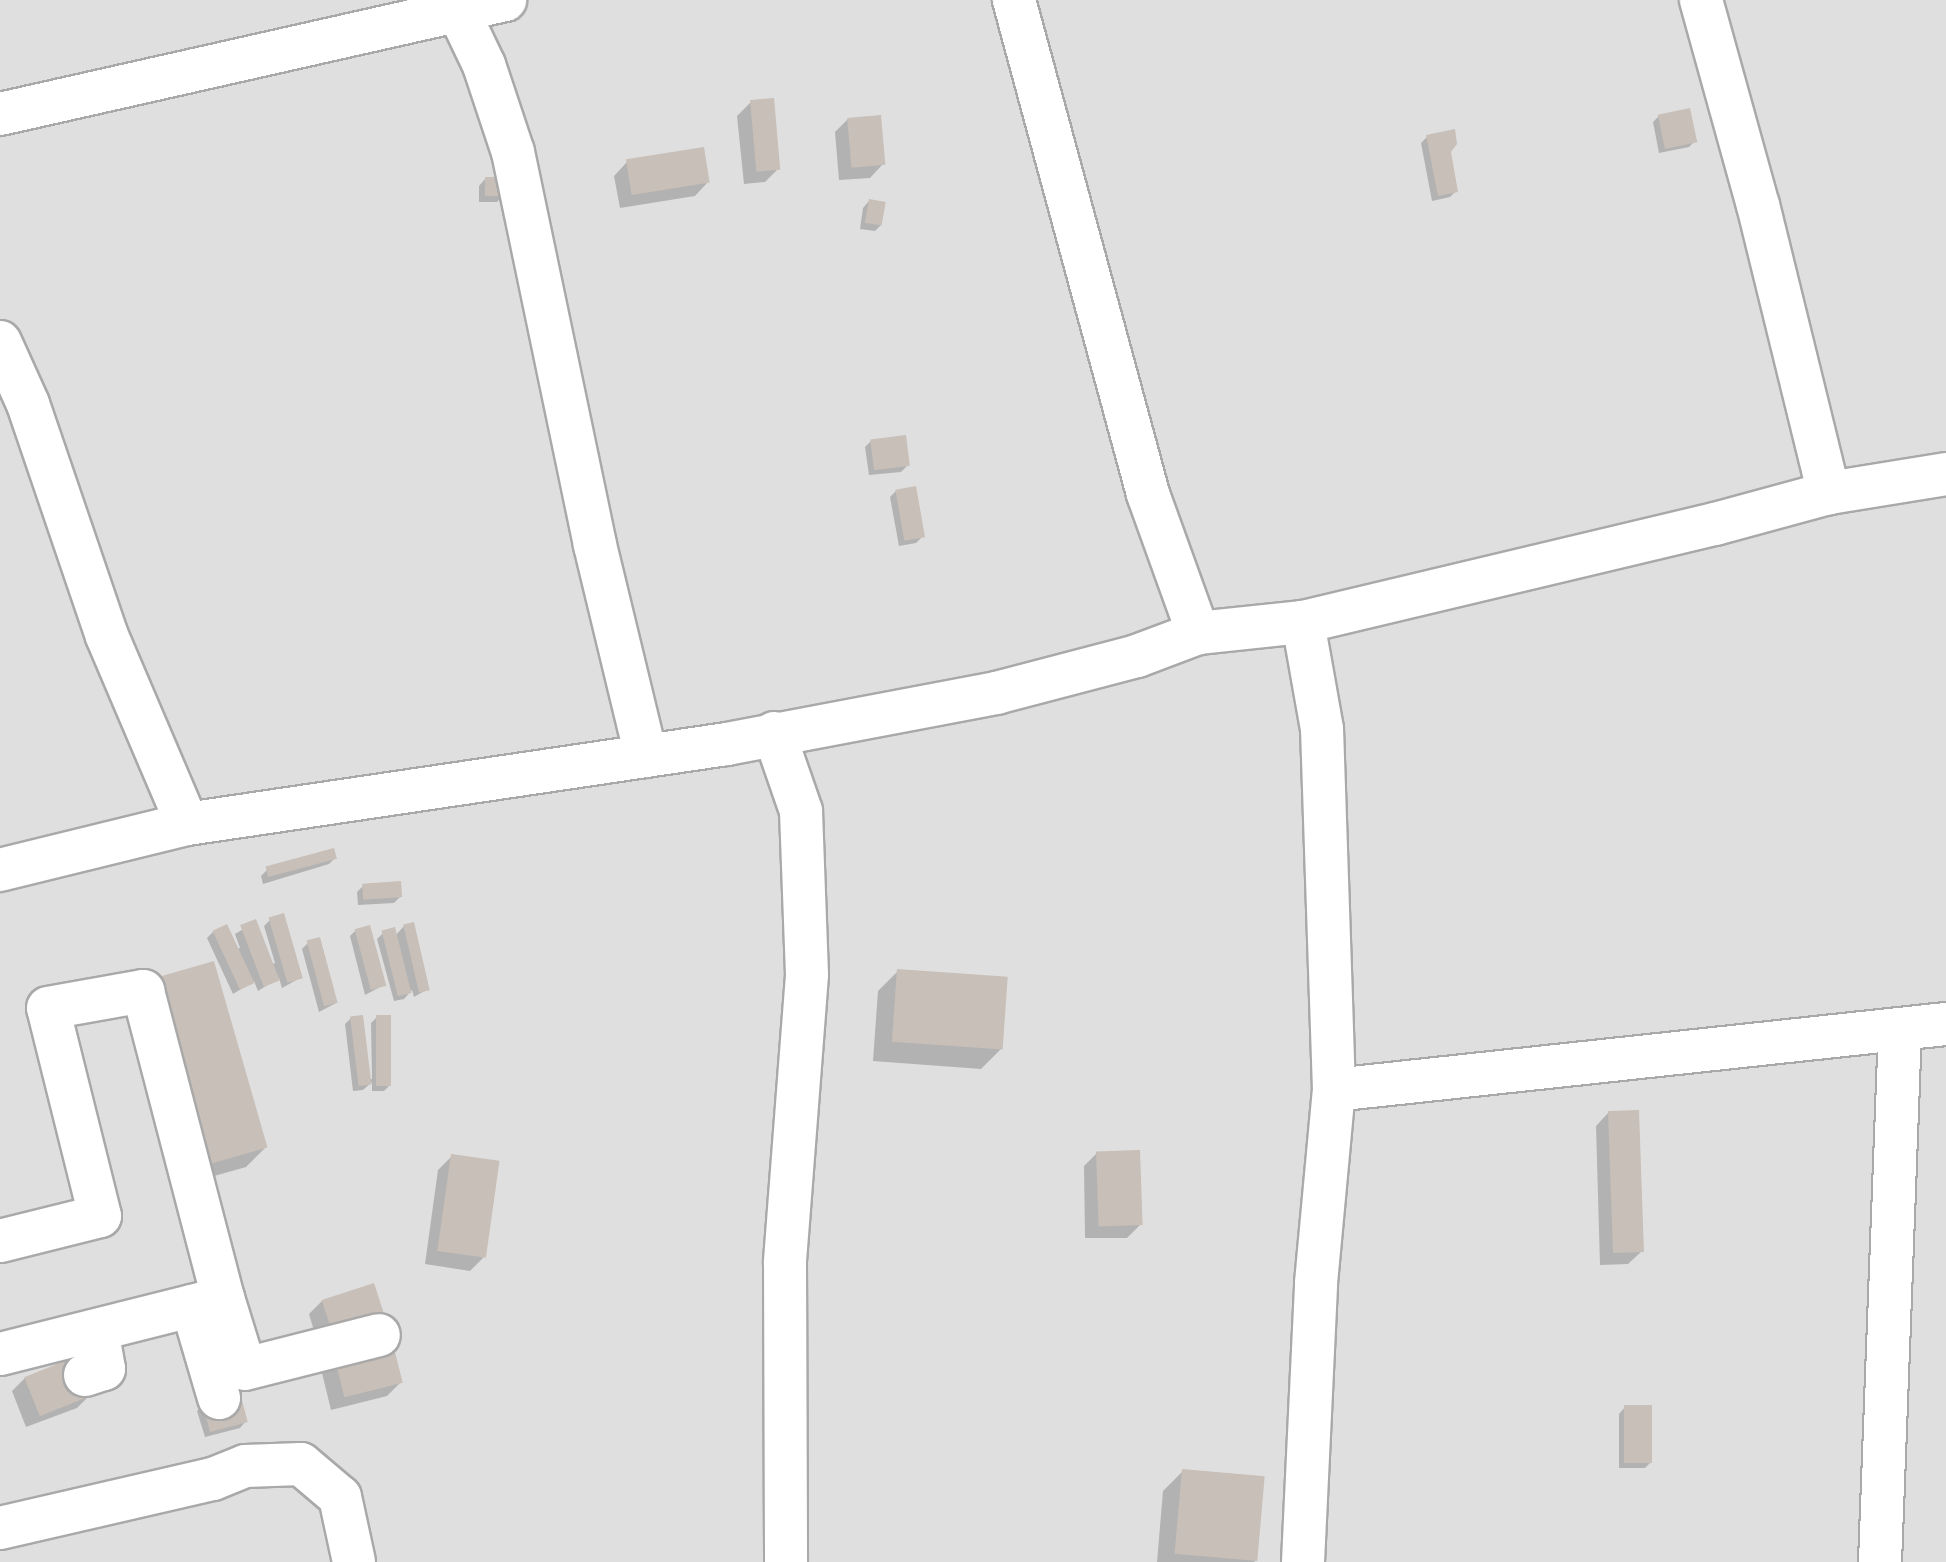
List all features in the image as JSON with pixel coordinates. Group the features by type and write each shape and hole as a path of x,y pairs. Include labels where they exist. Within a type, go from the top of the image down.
{"street":[{"path":"0,114 455,7 505,0"},
{"path":"1014,0 1135,450 1198,633"},
{"path":"1701,0 1758,205 1829,493"},
{"path":"455,7 484,65 513,152 595,545 646,756"},
{"path":"0,342 28,404 107,636 187,824"},
{"path":"0,870 187,824 646,756 996,693 1137,656 1198,633 1303,622 1715,524 1829,493 1946,474"},
{"path":"1303,622 1322,729 1334,1090 1316,1283 1303,1562"},
{"path":"774,733 801,811 807,975 785,1263 786,1562"},
{"path":"0,1241 100,1216 48,1008 143,991 208,1302 219,1398"},
{"path":"1334,1090 1946,1024"},
{"path":"1880,1562 1900,1030"},
{"path":"0,1354 208,1302"},
{"path":"208,1302 245,1369 379,1335"},
{"path":"85,1375 104,1369 97,1331"},
{"path":"0,1528 213,1479 245,1466 301,1464 340,1497 354,1562"}],"shaded area":[{"path":"0,0 1946,0 1946,1562 0,1562"}],"building":[{"path":"774,98 780,170 756,172 750,100"},
{"path":"1690,108 1697,142 1665,149 1658,115"},
{"path":"881,115 885,165 851,168 847,118"},
{"path":"1455,129 1457,144 1451,152 1458,192 1438,196 1426,135"},
{"path":"704,147 710,183 632,195 626,159"},
{"path":"485,177 504,177 504,196 485,196"},
{"path":"869,199 886,202 882,226 865,223"},
{"path":"906,435 910,466 874,470 870,439"},
{"path":"916,486 925,537 904,541 895,490"},
{"path":"334,848 337,859 268,877 265,866"},
{"path":"401,881 402,897 363,900 362,884"},
{"path":"284,913 303,978 287,983 269,917"},
{"path":"256,919 280,981 264,987 240,925"},
{"path":"414,922 430,990 419,993 403,924"},
{"path":"227,924 254,983 240,990 212,931"},
{"path":"370,925 386,986 371,990 355,929"},
{"path":"395,927 411,993 398,996 381,930"},
{"path":"320,937 338,1003 324,1006 306,941"},
{"path":"214,961 267,1147 204,1166 151,979"},
{"path":"897,969 1008,977 1003,1050 892,1042"},
{"path":"363,1015 372,1084 359,1086 350,1017"},
{"path":"376,1015 391,1015 391,1086 376,1086"},
{"path":"1639,1110 1644,1252 1613,1253 1608,1111"},
{"path":"1140,1150 1143,1225 1099,1226 1096,1152"},
{"path":"451,1154 500,1161 486,1258 437,1251"},
{"path":"374,1283 386,1319 333,1336 322,1300"},
{"path":"393,1344 403,1383 344,1397 335,1359"},
{"path":"77,1356 93,1395 40,1416 24,1377"},
{"path":"240,1393 248,1422 210,1432 202,1403"},
{"path":"1624,1405 1652,1405 1652,1463 1624,1463"},
{"path":"1182,1469 1265,1476 1257,1561 1175,1554"}]}
